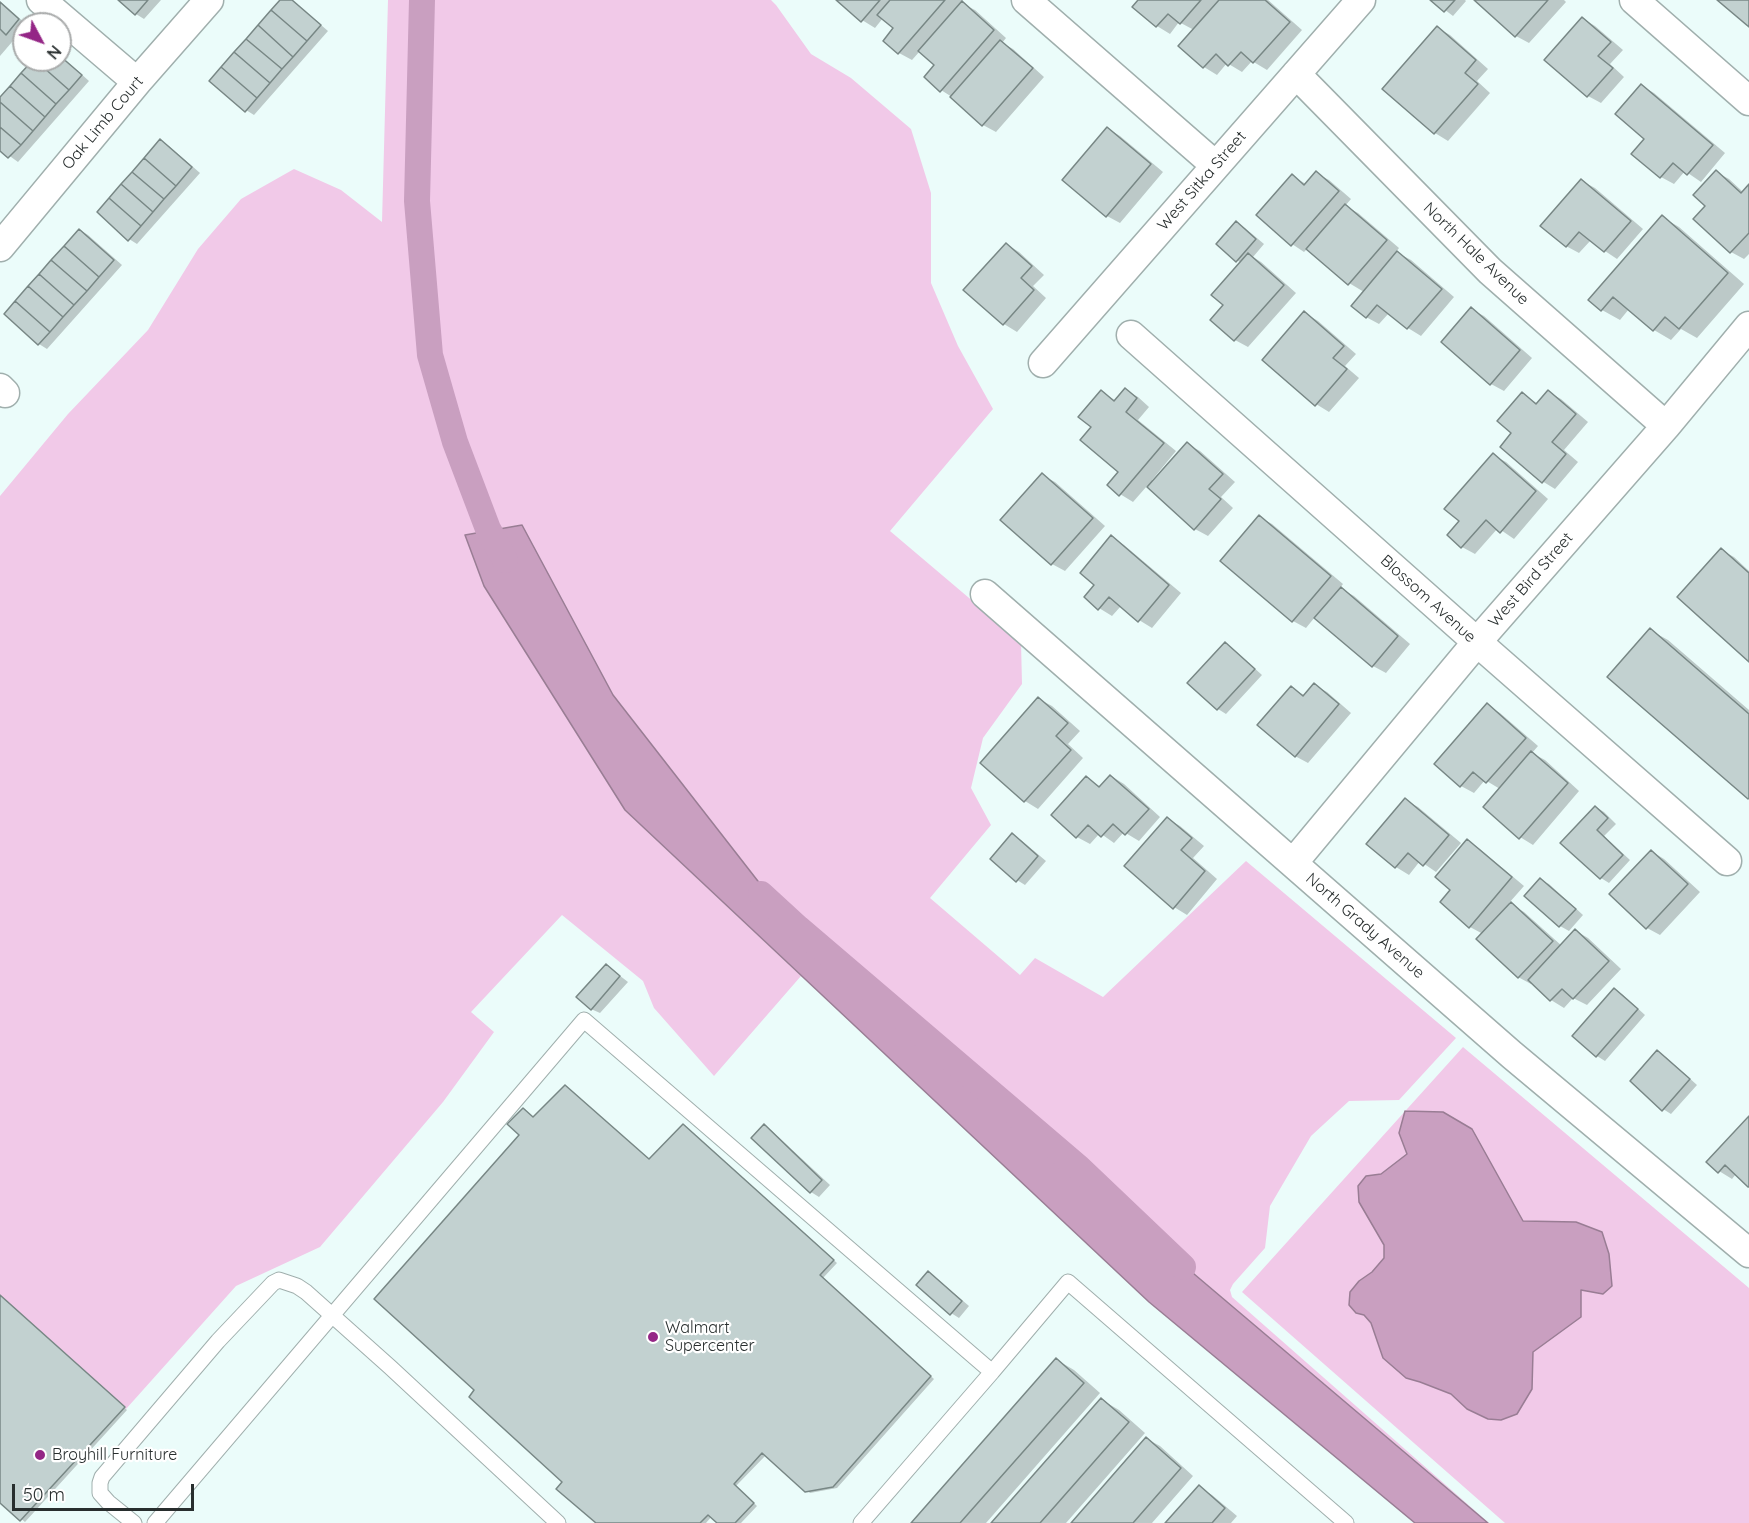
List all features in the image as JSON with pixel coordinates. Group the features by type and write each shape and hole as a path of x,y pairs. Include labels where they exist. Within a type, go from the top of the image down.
{"street":[{"path":"41,0 137,82"},
{"name":"Oak Limb Court","path":"0,248 137,82 209,0"},
{"path":"1026,0 1215,165"},
{"name":"West Sitka Street","path":"1043,363 1361,0"},
{"path":"1634,0 1749,101"},
{"name":"North Hale Avenue","path":"1296,74 1490,271 1665,426"},
{"name":"West Bird Street","path":"1293,863 1477,642 1749,326"},
{"name":"Blossom Avenue","path":"1131,335 1727,861"},
{"name":"North Grady Avenue","path":"985,594 1512,1055 1749,1253"}],"lane":[{"path":"155,1523 584,1020 992,1371"},
{"path":"134,1523 100,1493 102,1477 218,1341 273,1283 279,1280 286,1281 306,1292 558,1523"},
{"path":"861,1523 1068,1282 1346,1523"}],"shaded area":[{"path":"388,0 771,0 811,54 851,78 911,129 931,193 931,283 958,346 993,409 890,531 1021,642 1022,684 983,738 971,788 991,825 930,898 1020,975 1035,958 1103,997 1246,861 1456,1038 1399,1100 1349,1101 1311,1136 1270,1206 1265,1248 1230,1290 1232,1297 1489,1523 1187,1268 789,921 613,695 521,525 465,535 484,586 625,810 801,976 714,1076 654,1008 643,981 562,915 471,1012 494,1032 443,1102 320,1247 236,1286 126,1409 0,1303 0,496 68,414 148,330 198,249 241,199 294,169 341,190 382,222"},
{"path":"522,525 613,695 789,921 1187,1268 1488,1523 1415,1523 1149,1302 625,810 484,586 465,535"},
{"path":"1463,1047 1749,1288 1749,1523 1505,1523 1242,1292"},
{"path":"1405,1111 1443,1112 1472,1129 1523,1221 1576,1222 1602,1232 1609,1254 1612,1286 1603,1294 1581,1290 1581,1317 1533,1352 1532,1389 1517,1414 1501,1420 1488,1419 1467,1409 1451,1394 1406,1378 1383,1358 1371,1323 1349,1305 1350,1292 1384,1258 1384,1245 1359,1202 1358,1186 1366,1176 1381,1174 1407,1154 1399,1133"}],"building":[{"path":"118,0 148,0 135,15"},
{"path":"280,0 292,0 321,25 307,41 271,10"},
{"path":"836,0 880,0 861,22"},
{"path":"890,0 945,0 898,54 883,41 893,28 877,15"},
{"path":"1138,0 1201,0 1180,24 1168,14 1156,27 1132,7"},
{"path":"1219,0 1265,0 1290,22 1253,63 1241,52 1228,66 1216,54 1203,68 1178,46"},
{"path":"1430,0 1455,0 1444,12"},
{"path":"1474,0 1548,0 1515,37"},
{"path":"1717,0 1749,0 1749,27"},
{"path":"962,1 994,30 940,92 924,77 934,65 918,51"},
{"path":"0,2 12,13 12,28 6,35 0,29"},
{"path":"271,10 307,41 293,57 258,25"},
{"path":"1582,17 1611,42 1598,56 1613,68 1587,97 1544,60"},
{"path":"258,25 293,57 282,69 246,39"},
{"path":"1437,26 1476,60 1465,73 1478,84 1434,134 1382,89"},
{"path":"246,39 282,69 270,83 234,52"},
{"path":"1000,40 1033,68 982,126 950,97"},
{"path":"234,52 270,83 257,98 221,67"},
{"path":"72,66 82,75 69,90 49,72 72,72"},
{"path":"221,67 257,98 245,112 209,81"},
{"path":"49,72 69,90 56,104 21,73"},
{"path":"21,73 56,104 45,117 10,86"},
{"path":"1641,84 1713,145 1687,175 1673,163 1660,178 1631,154 1644,139 1615,114"},
{"path":"10,86 45,117 33,131 0,102 0,97"},
{"path":"0,102 33,131 21,145 0,127"},
{"path":"0,127 21,145 8,158 0,151"},
{"path":"1107,127 1151,164 1106,217 1062,180"},
{"path":"160,139 192,167 176,186 144,158"},
{"path":"144,158 176,186 164,199 132,172"},
{"path":"1716,170 1741,193 1749,184 1749,233 1730,253 1693,219 1705,206 1693,195"},
{"path":"1316,171 1339,191 1291,246 1256,215 1292,174 1304,185"},
{"path":"132,172 164,199 153,212 121,184"},
{"path":"1581,179 1631,221 1604,252 1579,232 1566,247 1540,226"},
{"path":"121,184 153,212 141,226 109,198"},
{"path":"109,198 141,226 128,241 97,212"},
{"path":"1345,204 1387,240 1348,285 1306,249"},
{"path":"1662,215 1728,273 1679,329 1665,317 1653,331 1613,297 1601,311 1588,300"},
{"path":"1236,221 1256,239 1236,262 1216,244"},
{"path":"79,229 114,260 99,277 64,246"},
{"path":"1006,243 1032,266 1021,278 1034,290 1003,325 963,290"},
{"path":"64,246 99,277 87,291 51,260"},
{"path":"1397,251 1442,289 1407,329 1377,305 1366,318 1351,306"},
{"path":"1248,253 1284,285 1234,341 1210,320 1223,305 1211,295"},
{"path":"51,260 87,291 74,305 39,274"},
{"path":"39,274 74,305 63,317 28,286"},
{"path":"28,286 63,317 50,332 15,301"},
{"path":"15,301 50,332 38,345 4,314"},
{"path":"1471,307 1520,350 1490,385 1441,342"},
{"path":"1304,311 1344,346 1333,358 1347,369 1315,406 1262,360"},
{"path":"1125,388 1137,398 1126,412 1164,443 1119,496 1107,485 1118,472 1080,440 1091,427 1078,417 1101,390 1114,401"},
{"path":"1548,390 1576,414 1552,442 1566,454 1542,483 1500,447 1511,433 1497,421 1522,392 1536,404"},
{"path":"1187,442 1223,474 1209,489 1221,499 1194,530 1147,487"},
{"path":"1493,453 1536,491 1500,533 1486,520 1461,548 1447,535 1459,521 1444,509"},
{"path":"1042,473 1093,518 1051,565 1000,520"},
{"path":"1259,515 1331,576 1292,622 1220,561"},
{"path":"1111,535 1169,585 1138,622 1109,597 1098,610 1084,597 1094,585 1080,573"},
{"path":"1721,548 1749,573 1749,662 1677,597"},
{"path":"1341,587 1398,636 1372,667 1314,618"},
{"path":"1650,628 1749,714 1748,799 1607,677"},
{"path":"1225,642 1255,669 1217,710 1187,683"},
{"path":"1314,683 1339,704 1295,757 1257,725 1291,686 1303,696"},
{"path":"1038,697 1068,723 1056,736 1071,750 1024,802 980,763"},
{"path":"1487,703 1526,738 1486,783 1473,772 1460,787 1434,764"},
{"path":"1531,751 1568,783 1519,839 1483,807"},
{"path":"1110,775 1149,809 1125,835 1113,824 1101,837 1088,825 1076,838 1051,815 1086,776 1099,787"},
{"path":"1405,798 1449,835 1423,866 1408,853 1395,868 1366,844"},
{"path":"1595,806 1608,818 1597,830 1623,855 1600,879 1560,843"},
{"path":"1167,817 1192,838 1181,850 1205,871 1173,909 1124,866"},
{"path":"1012,833 1038,856 1016,882 990,859"},
{"path":"1467,839 1512,877 1469,928 1440,902 1450,890 1435,877"},
{"path":"1651,850 1688,884 1646,929 1609,894"},
{"path":"1540,878 1576,909 1559,927 1524,896"},
{"path":"1511,902 1553,941 1518,978 1476,939"},
{"path":"1575,929 1609,961 1573,999 1562,989 1550,1001 1528,980"},
{"path":"606,964 620,976 591,1010 576,997"},
{"path":"1614,988 1638,1009 1596,1057 1572,1036"},
{"path":"1657,1050 1690,1079 1662,1111 1630,1081"},
{"name":"Walmart Supercenter","path":"565,1085 649,1159 683,1124 834,1260 820,1275 931,1376 833,1487 805,1492 762,1453 734,1484 754,1503 735,1523 717,1523 708,1515 700,1523 596,1523 556,1489 562,1482 469,1397 474,1390 374,1299 519,1135 507,1124 523,1108 533,1117"},
{"path":"1749,1116 1748,1187 1725,1165 1718,1173 1706,1162"},
{"path":"764,1124 822,1180 810,1193 751,1138"},
{"path":"928,1271 962,1301 950,1315 916,1285"},
{"name":"Broyhill Furniture","path":"0,1295 125,1407 20,1521 0,1503"},
{"path":"1056,1358 1084,1383 960,1523 911,1523"},
{"path":"1101,1398 1129,1422 1056,1505 1040,1523 991,1523"},
{"path":"1146,1437 1181,1468 1133,1523 1071,1523"},
{"path":"1199,1485 1225,1508 1212,1523 1165,1523"}],"waterway":[{"path":"422,0 417,201 430,355 455,442 488,529 505,560"},
{"path":"761,894 1079,1168 1183,1267"}],"place":[{"name":"Walmart Supercenter","path":"653,1337"},
{"name":"Broyhill Furniture","path":"40,1455"}]}
